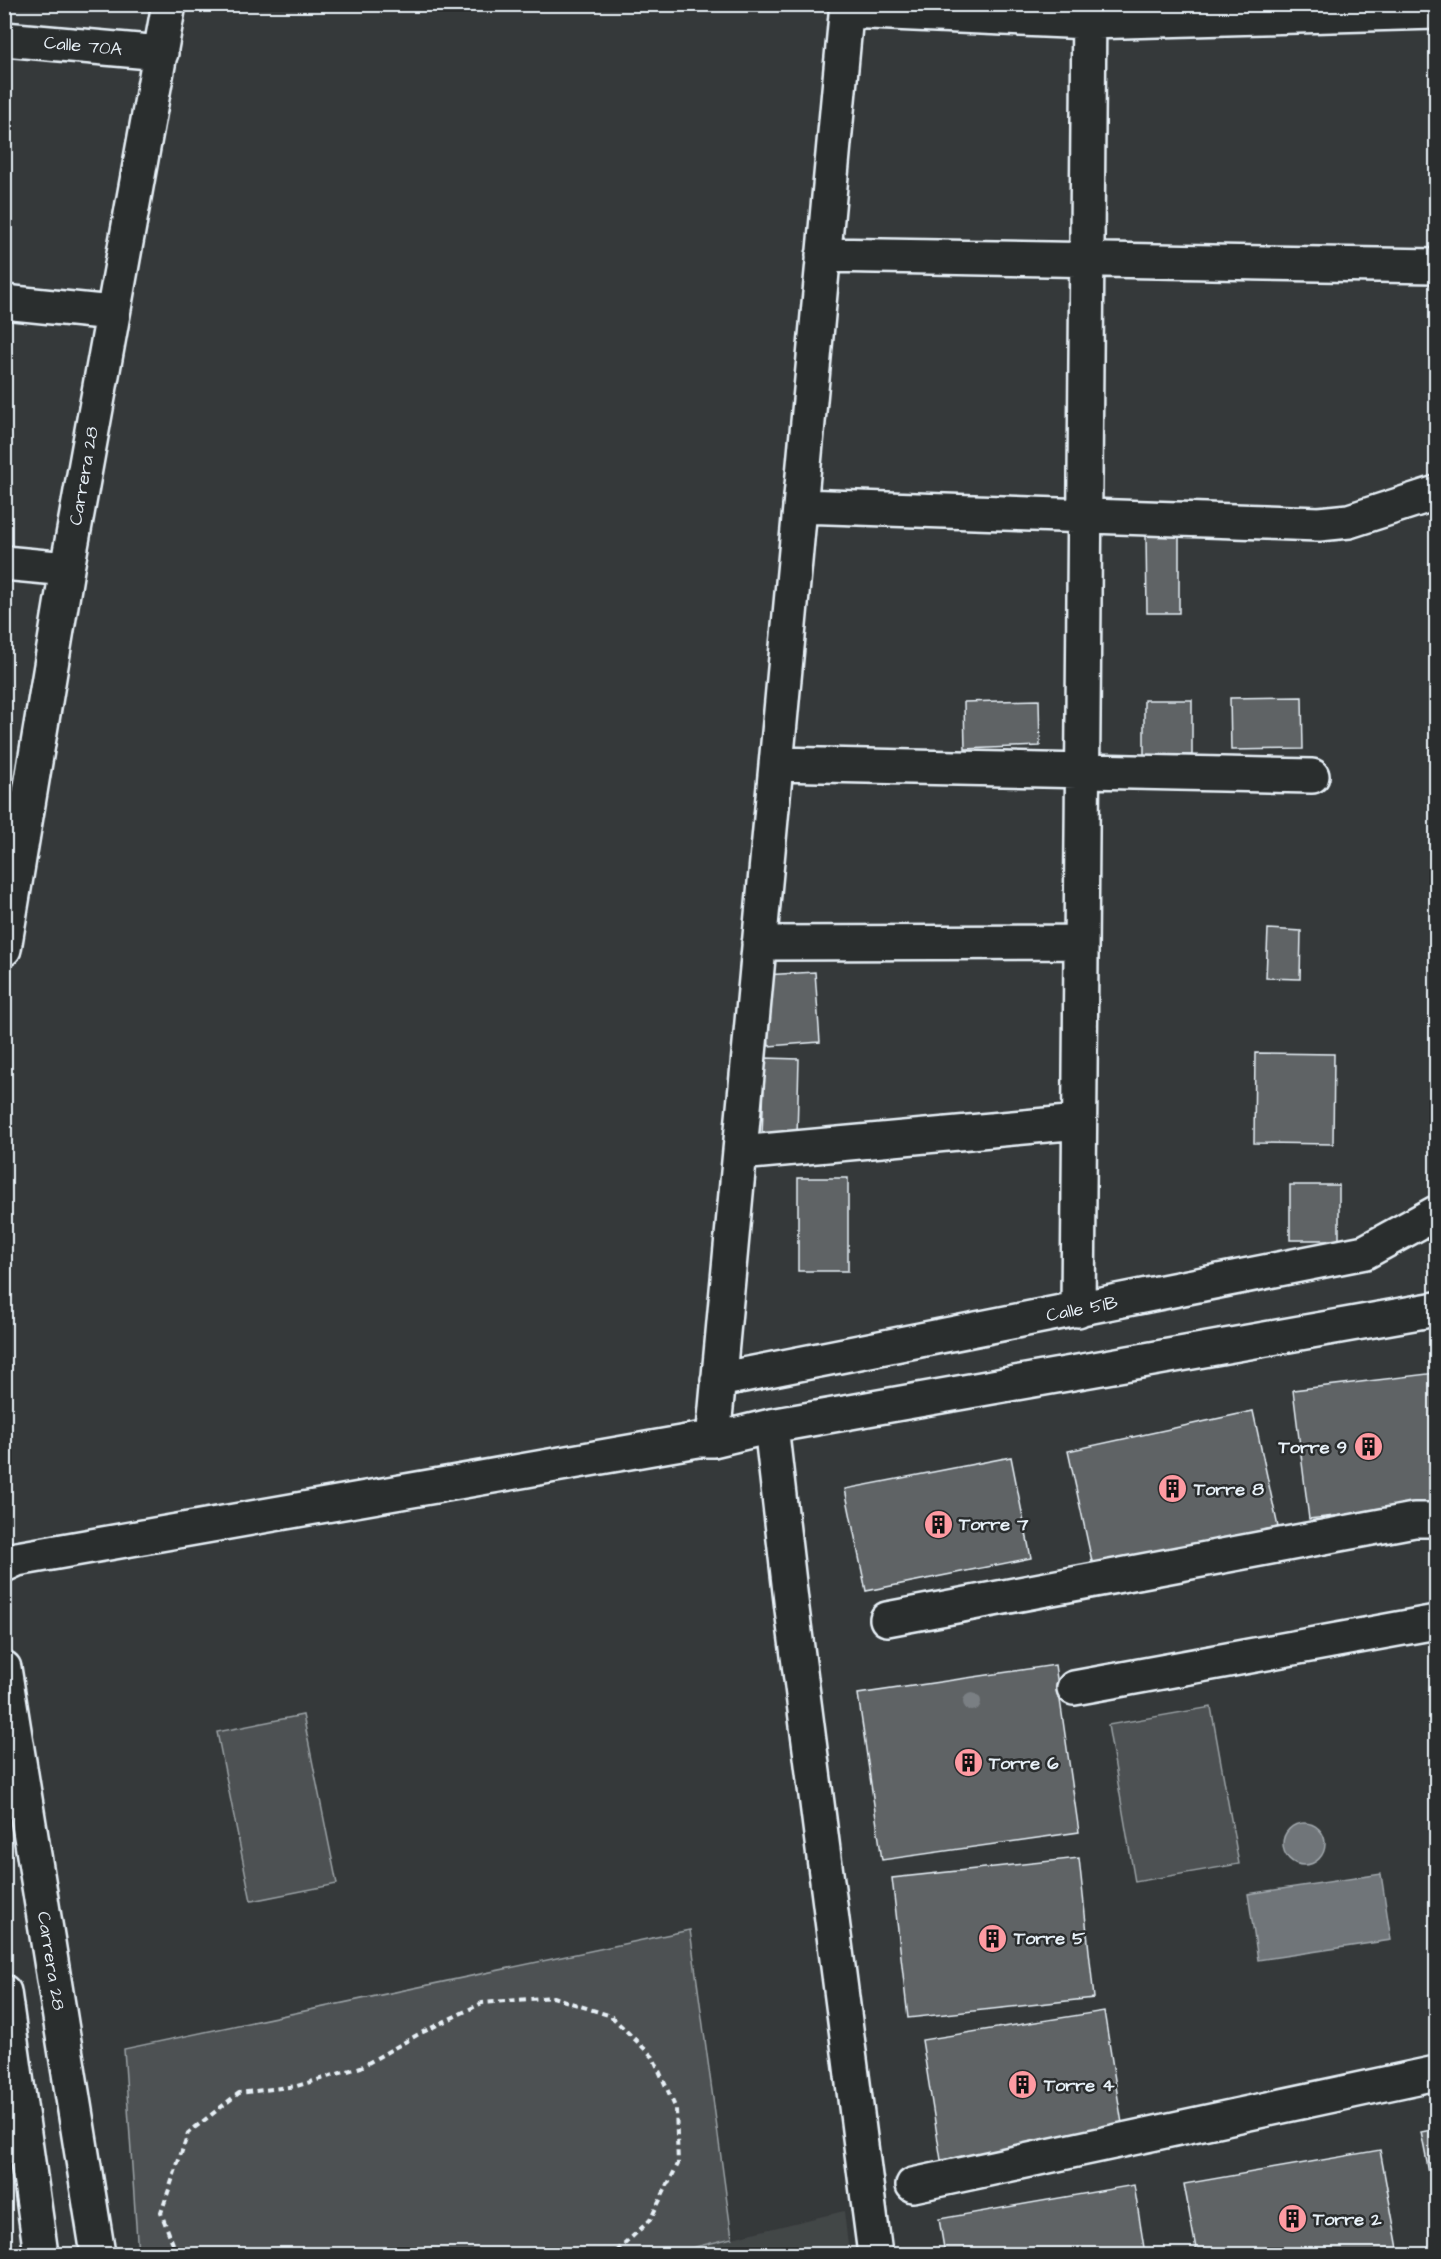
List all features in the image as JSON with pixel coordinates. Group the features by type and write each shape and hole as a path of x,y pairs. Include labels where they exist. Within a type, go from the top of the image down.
{"street":[{"name":"Carrera 28","path":"4,949 67,569 169,4"},
{"path":"713,1440 847,8 1089,13 1437,12"},
{"path":"1078,1310 1089,13"},
{"name":"Calle 70A","path":"4,39 161,53"},
{"path":"824,255 1437,266"},
{"path":"4,302 112,313"},
{"path":"800,506 1084,518 1319,524 1349,521 1437,493"},
{"path":"4,563 67,569"},
{"path":"776,764 1312,776"},
{"path":"759,943 1081,942"},
{"path":"740,1153 1079,1122"},
{"name":"Calle 51B","path":"718,1380 1365,1252 1437,1213"},
{"path":"4,1565 17,1559 698,1440 713,1440 771,1426 1437,1309"},
{"path":"771,1426 792,1609 875,2254"},
{"path":"887,1619 1414,1520 1437,1520"},
{"path":"1074,1688 1437,1622"},
{"name":"Carrera 28","path":"4,1668 98,2254"},
{"path":"6,2004 41,2254"},
{"path":"914,2185 1437,2073"}],"path":[{"path":"177,2254 161,2212 188,2133 239,2093 297,2086 362,2067 417,2035 482,2003 553,1997 611,2016 653,2057 676,2109 678,2164 650,2220 614,2254"}],"shaded area":[{"path":"1211,1707 1239,1864 1135,1882 1108,1725"},
{"path":"303,1715 337,1884 251,1901 217,1732"},
{"path":"1304,1823 1312,1824 1319,1829 1324,1836 1324,1852 1319,1859 1312,1864 1304,1865 1296,1864 1289,1859 1284,1852 1283,1844 1284,1836 1289,1829 1296,1824"},
{"path":"1381,1874 1391,1940 1258,1960 1248,1894"},
{"path":"690,1930 732,2238 667,2254 138,2254 124,2049"},
{"path":"844,2211 849,2254 667,2254 732,2238"}],"building":[{"path":"1146,534 1179,534 1179,613 1147,613"},
{"path":"1302,697 1303,749 1231,750 1230,698"},
{"path":"1039,700 1040,746 965,749 964,702"},
{"path":"1144,700 1192,700 1192,755 1144,755"},
{"path":"1268,929 1301,931 1300,979 1266,978"},
{"path":"815,972 820,1042 769,1046 764,975"},
{"path":"1255,1053 1334,1054 1333,1144 1254,1143"},
{"path":"765,1058 799,1059 797,1136 762,1135"},
{"path":"798,1178 848,1178 848,1271 798,1271"},
{"path":"1290,1185 1339,1185 1339,1240 1290,1240"},
{"name":"Torre 9","path":"1436,1373 1436,1504 1309,1519 1293,1390"},
{"name":"Torre 8","path":"1253,1411 1278,1527 1093,1566 1068,1451"},
{"name":"Torre 7","path":"1011,1457 1031,1558 866,1591 845,1489"},
{"name":"Torre 6","path":"1055,1665 1079,1832 882,1860 858,1694"},
{"name":"Torre 5","path":"1079,1858 1094,1998 908,2018 892,1878"},
{"name":"Torre 4","path":"1104,2011 1123,2130 941,2160 922,2040"},
{"path":"1436,2129 1436,2208 1421,2132"},
{"name":"Torre 2","path":"1380,2150 1399,2254 1197,2254 1184,2184"},
{"path":"1134,2185 1145,2254 945,2254 939,2219"}],"place":[{"name":"Torre 9","path":"1368,1447"},
{"name":"Torre 8","path":"1173,1489"},
{"name":"Torre 7","path":"938,1524"},
{"name":"Torre 6","path":"968,1763"},
{"name":"Torre 5","path":"993,1938"},
{"name":"Torre 4","path":"1023,2085"},
{"name":"Torre 2","path":"1292,2219"}]}
